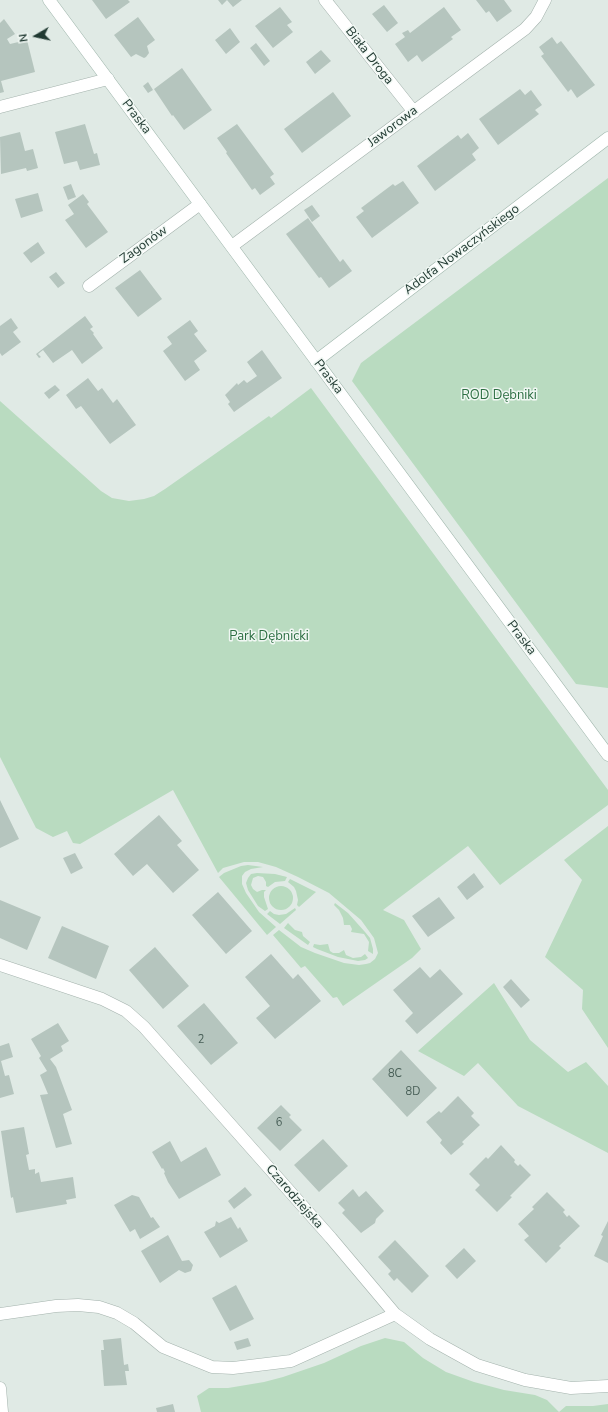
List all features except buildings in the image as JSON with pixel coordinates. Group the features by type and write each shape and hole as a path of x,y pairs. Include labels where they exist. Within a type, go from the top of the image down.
{"street":[{"name":"Praska","path":"49,0 608,755"},
{"name":"Biała Droga","path":"325,0 414,112"},
{"name":"Jaworowa","path":"232,246 524,29 536,17 544,0"},
{"path":"0,107 108,79"},
{"name":"Adolfa Nowaczyńskiego","path":"316,361 608,138"},
{"name":"Zagonów","path":"89,286 200,204"},
{"name":"Czarodziejska","path":"0,965 102,999 126,1011 144,1027 326,1232 395,1314 430,1339 477,1365 525,1380 571,1388 608,1386"},
{"path":"0,1314 56,1306 78,1305 99,1307 116,1313 134,1323 163,1347 212,1367 233,1368 291,1361 395,1314"},
{"path":"0,1388 2,1412"}],"green space":[{"name":"ROD Dębniki","path":"608,178 608,688 576,684 352,381 361,363"},
{"name":"Park Dębnicki","path":"311,388 608,790 608,805 500,885 468,846 383,910 404,920 421,949 412,958 343,1006 337,997 333,998 305,966 301,968 273,935 279,930 301,947 344,963 359,965 370,963 375,959 378,953 374,938 361,920 329,893 276,867 258,862 244,862 223,868 218,873 173,790 80,844 73,843 67,831 53,837 36,828 0,757 0,401 101,491 112,498 129,501 154,496 269,416 271,418"},
{"path":"608,826 608,1048 582,1009 583,990 545,957 582,880 564,860"},
{"path":"248,865 263,867 251,869 245,872 242,876 242,884 246,893 259,912 276,927 267,935 219,877 224,873 241,866"},
{"path":"251,874 275,874 287,877 285,881 275,882 268,887 266,886 266,882 263,877 258,876 253,878 251,885 253,889 257,892 266,890 264,892 264,897 268,909 265,911 258,906 248,890 246,883"},
{"path":"290,879 316,892 299,907 297,905 298,900 296,891 288,882"},
{"path":"281,886 290,889 293,898 290,907 281,910 272,907 269,898 272,889"},
{"path":"335,903 348,913 370,938 373,954 368,951 369,942 364,934 351,932 352,929 350,925 344,925 343,918 339,910 334,905"},
{"path":"295,908 296,910 280,924 267,914 270,911 279,915 286,914"},
{"path":"288,923 295,930 302,932 303,936 310,942 308,945 284,928"},
{"path":"314,944 328,944 330,951 333,953 339,953 344,950 346,955 353,958 361,957 365,954 368,958 358,961 338,957 313,947"},
{"path":"494,983 530,1040 568,1072 586,1062 608,1086 608,1153 518,1106 478,1063 464,1076 418,1051"},
{"path":"385,1338 404,1342 423,1358 446,1372 474,1382 504,1390 535,1395 547,1400 559,1412 201,1412 197,1396 209,1388 228,1388 283,1377 324,1363 361,1346"},
{"path":"608,1404 608,1412 559,1412 566,1406 593,1406"}]}
